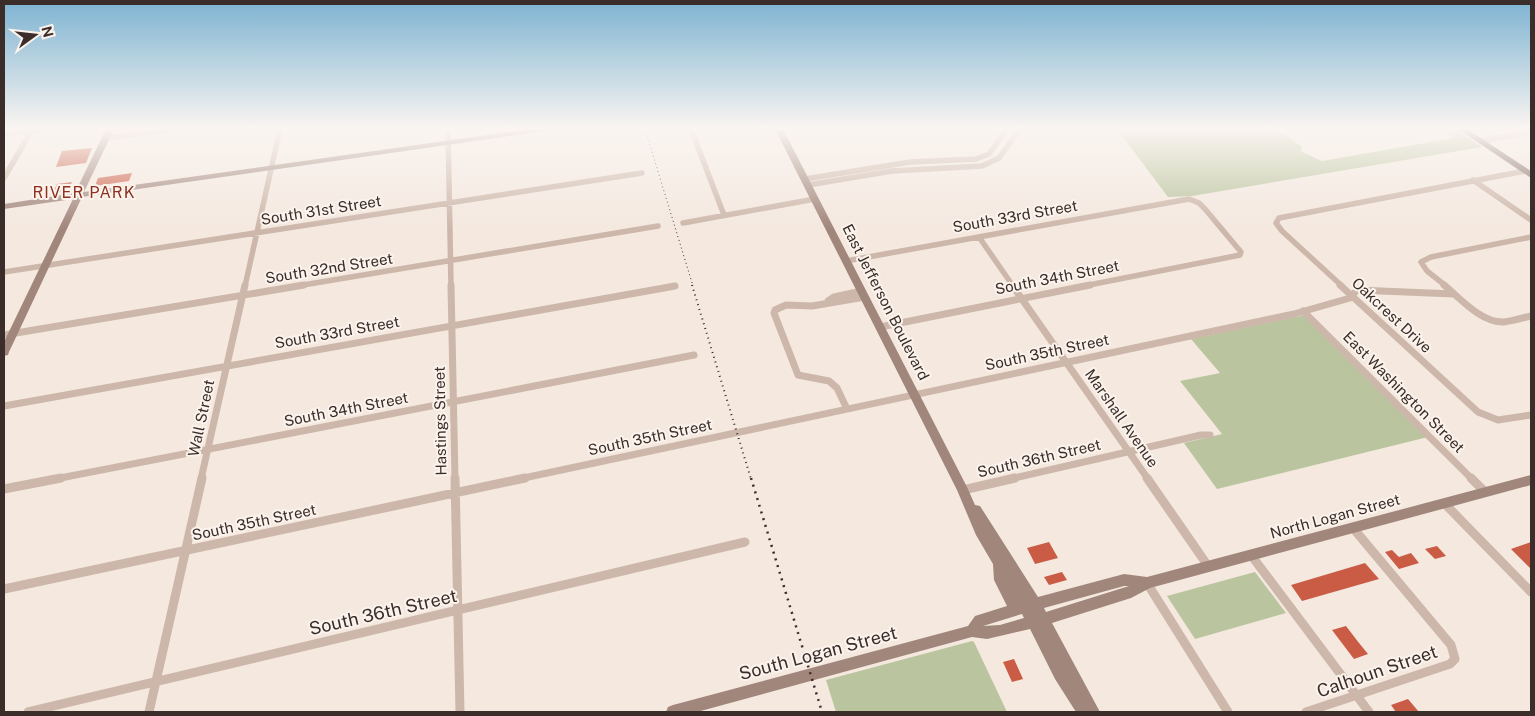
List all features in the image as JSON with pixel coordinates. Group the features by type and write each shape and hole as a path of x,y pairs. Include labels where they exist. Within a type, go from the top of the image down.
{"main road":[{"path":"1512,162 1528,173"}],"street":[{"path":"4,178 13,162"},
{"path":"4,352 8,334 44,266 93,162"},
{"name":"Wall Street","path":"149,712 272,162"},
{"path":"4,206 311,162"},
{"name":"Hastings Street","path":"448,162 460,712"},
{"path":"704,162 724,215"},
{"name":"East Jefferson Boulevard","path":"796,162 963,490 1025,607"},
{"path":"806,182 908,162"},
{"path":"806,182 892,171 982,166 990,162"},
{"path":"1473,180 1528,173"},
{"name":"South 31st Street","path":"4,272 642,174"},
{"path":"1473,180 1531,220"},
{"name":"Oakcrest Drive","path":"1473,180 1278,220 1276,223 1472,407 1489,418 1498,420 1531,415"},
{"path":"683,222 815,199"},
{"name":"South 33rd Street","path":"846,261 1190,199 1199,203 1205,209 1238,247 1241,252 1240,255"},
{"name":"South 32nd Street","path":"8,334 658,226"},
{"name":"Marshall Avenue","path":"979,236 1208,566"},
{"path":"1531,237 1431,257 1421,262 1427,271 1483,317 1503,322 1531,316"},
{"name":"South 34th Street","path":"880,327 1240,255"},
{"name":"South 33rd Street","path":"4,406 674,286"},
{"name":"South 35th Street","path":"4,589 1303,311 1350,298 1353,296 1353,292 1357,290 1454,294"},
{"path":"847,409 839,390 832,382 798,375 774,316 775,310 786,305 812,306 828,302 838,302 863,294"},
{"name":"East Washington Street","path":"1303,311 1485,492"},
{"name":"South 34th Street","path":"4,489 694,355"},
{"name":"South 36th Street","path":"963,490 1200,435 1210,435"},
{"name":"North Logan Street","path":"1039,621 1130,592 1147,583 1531,480"},
{"name":"East Jefferson Boulevard","path":"963,490 980,531 999,564 1000,580 1039,621"},
{"path":"1444,503 1531,592"},
{"name":"Calhoun Street","path":"1306,712 1450,664 1455,656 1451,645 1353,528"},
{"name":"South 36th Street","path":"28,712 745,542"},
{"path":"1251,555 1369,712"},
{"name":"North Logan Street","path":"1025,607 1124,580 1147,583"},
{"path":"1147,583 1228,712"},
{"name":"South Logan Street","path":"972,631 980,620 1025,607"},
{"path":"1039,621 1084,712"},
{"path":"1039,621 1093,712"},
{"name":"South Logan Street","path":"673,712 972,631 987,633 1039,621"}],"green space":[{"path":"1142,162 1391,162 1192,196 1168,197"},
{"path":"1305,315 1428,437 1217,489 1184,443 1222,434 1180,381 1220,373 1191,339"},
{"path":"1255,572 1286,613 1195,639 1167,596"},
{"path":"972,641 1007,712 836,712 826,680"}],"building":[{"path":"58,162 86,162 86,163 56,167"},
{"path":"132,173 129,181 95,186 98,178"},
{"path":"72,182 68,190 53,193 57,184"},
{"path":"1049,542 1058,558 1035,564 1027,548"},
{"path":"1531,542 1531,569 1511,549"},
{"path":"1437,546 1446,556 1435,559 1425,549"},
{"path":"1392,550 1399,557 1411,553 1419,563 1399,569 1385,552"},
{"path":"1365,563 1379,579 1302,601 1291,585"},
{"path":"1062,572 1067,580 1049,585 1044,577"},
{"path":"1346,626 1368,654 1354,659 1332,630"},
{"path":"1014,659 1023,679 1012,682 1003,662"},
{"path":"1408,699 1419,712 1396,712 1391,705"}],"railway":[{"path":"655,162 693,286"},
{"path":"692,285 751,479"},
{"path":"751,478 822,712"}],"district":[{"name":"RIVER PARK","path":"84,192"}]}
